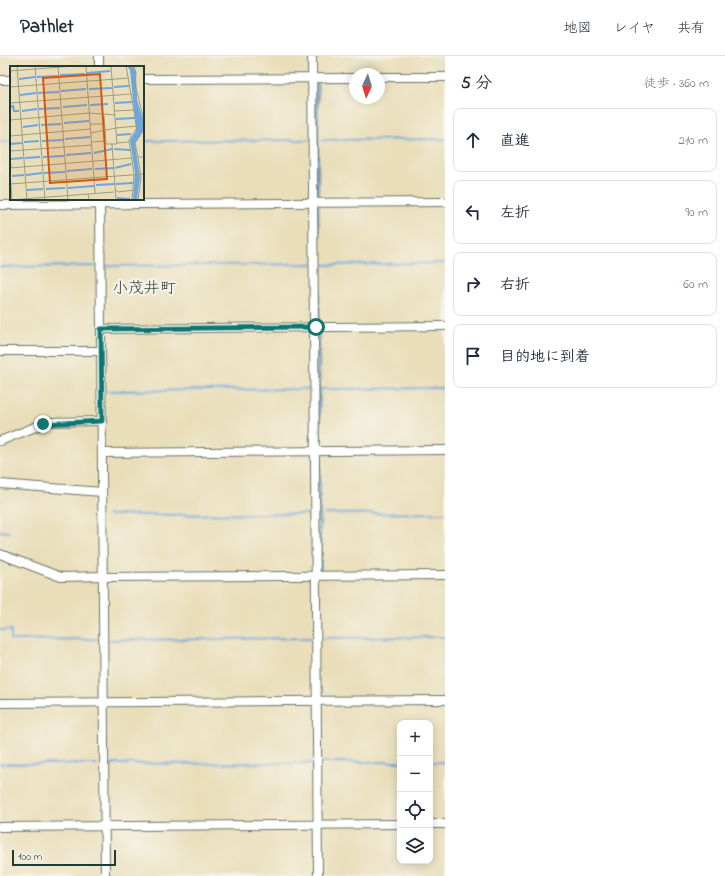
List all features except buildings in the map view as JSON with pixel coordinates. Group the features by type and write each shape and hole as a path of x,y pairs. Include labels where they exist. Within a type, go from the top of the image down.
{"street":[{"path":"312,56 317,451 316,701 320,825 318,876"},
{"path":"385,77 445,77"},
{"path":"144,79 349,78"},
{"path":"100,202 105,876"},
{"path":"0,205 100,202 445,202"},
{"path":"101,329 445,326"},
{"path":"0,351 101,351"},
{"path":"0,442 48,422 102,421"},
{"path":"102,453 445,450"},
{"path":"0,484 102,492"},
{"path":"0,554 61,577 445,575"},
{"path":"0,703 445,700"},
{"path":"0,827 397,824"},
{"path":"433,824 445,824"}],"water":[{"path":"315,82 318,82 321,574 318,574"}],"waterway":[{"path":"322,140 445,139"},
{"path":"144,141 309,140"},
{"path":"0,142 10,142"},
{"path":"322,265 445,263"},
{"path":"105,266 311,264"},
{"path":"0,267 95,266"},
{"path":"322,389 445,388"},
{"path":"107,391 311,389"},
{"path":"324,514 445,513"},
{"path":"108,515 312,514"},
{"path":"0,531 9,532"},
{"path":"0,630 11,630 11,640 98,639"},
{"path":"324,638 445,637"},
{"path":"108,640 313,638"},
{"path":"323,762 397,762"},
{"path":"433,762 445,762"},
{"path":"109,764 315,763"},
{"path":"0,764 97,764"}],"district":[{"name":"小茂井町","path":"144,287"}],"route":[{"path":"43,424 48,422 102,421 101,329 316,327"}]}
